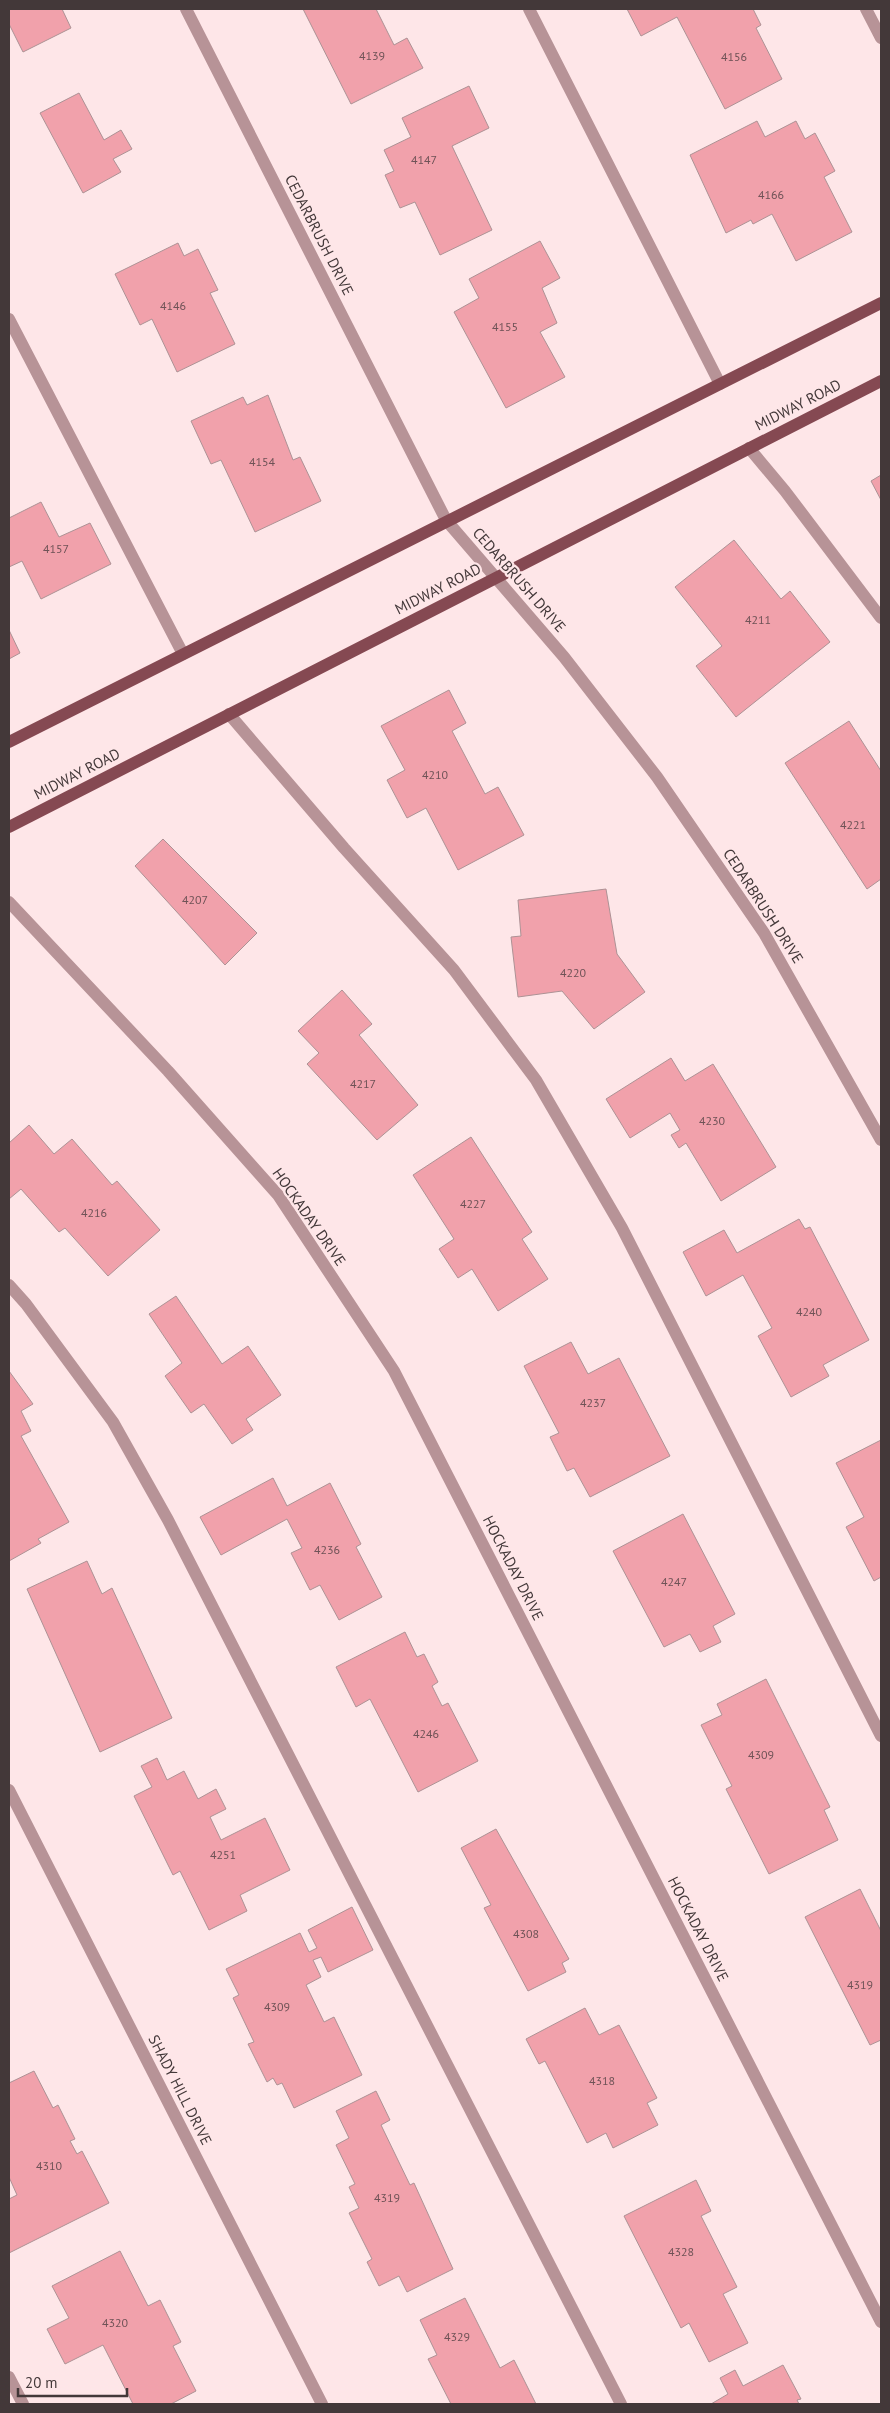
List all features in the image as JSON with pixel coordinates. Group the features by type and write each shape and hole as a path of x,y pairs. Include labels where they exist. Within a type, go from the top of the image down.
{"main road":[{"path":"9,742 446,520 881,303"},
{"name":"MIDWAY ROAD","path":"9,827 881,381"}],"street":[{"name":"CEDARBRUSH DRIVE","path":"186,9 446,520 564,657 656,777 759,925 881,1140"},
{"path":"529,9 720,384"},
{"path":"866,9 881,38"},
{"path":"9,319 183,654"},
{"path":"749,448 785,491 881,618"},
{"path":"229,714 344,848 454,970 536,1080 622,1228 881,1736"},
{"name":"HOCKADAY DRIVE","path":"9,902 168,1071 278,1195 394,1371 881,2322"},
{"path":"9,1285 26,1304 113,1422 168,1520 621,2404"},
{"name":"SHADY HILL DRIVE","path":"9,1790 322,2404"},
{"path":"9,2378 23,2404"}],"building":[{"path":"9,9 62,9 71,28 23,52 9,24"},
{"path":"303,9 376,9 394,45 407,38 423,68 351,104"},
{"path":"627,9 753,9 761,25 756,28 782,79 725,109 677,17 641,36"},
{"path":"469,86 489,128 452,146 492,230 440,255 415,202 400,208 385,175 394,171 384,150 411,137 402,118"},
{"path":"79,93 104,140 121,130 132,149 113,159 121,172 83,193 40,113"},
{"path":"757,121 765,137 796,121 805,139 815,133 835,171 824,177 852,232 796,261 772,214 753,224 751,220 726,233 690,155"},
{"path":"540,241 560,278 542,288 557,323 540,332 565,377 506,408 454,312 479,298 469,279"},
{"path":"178,243 184,256 198,249 218,290 210,293 235,344 177,372 152,319 140,325 115,274"},
{"path":"268,395 293,460 300,457 321,501 255,532 221,460 211,464 191,421 243,397 247,405"},
{"path":"881,475 881,500 871,481"},
{"path":"41,502 59,537 90,523 111,564 41,599 22,561 9,567 9,518"},
{"path":"734,540 781,599 790,591 830,642 736,717 696,666 722,646 675,587"},
{"path":"9,630 20,653 9,659"},
{"path":"449,690 466,723 452,731 485,794 498,787 524,835 458,870 426,808 407,818 387,780 405,770 381,726"},
{"path":"849,721 881,771 881,879 867,889 785,763"},
{"path":"163,839 257,933 225,965 135,866"},
{"path":"606,889 617,954 645,992 594,1029 562,991 518,997 511,937 521,936 518,900"},
{"path":"342,990 372,1024 359,1035 418,1105 377,1140 307,1064 319,1053 298,1031"},
{"path":"671,1058 685,1081 713,1064 776,1167 721,1201 686,1143 679,1148 671,1135 680,1130 670,1113 630,1138 606,1099"},
{"path":"29,1125 54,1154 72,1139 112,1185 117,1181 160,1230 108,1276 65,1228 59,1232 21,1189 9,1199 9,1143"},
{"path":"471,1137 532,1232 522,1239 548,1279 498,1311 472,1269 458,1278 439,1249 454,1239 413,1175"},
{"path":"799,1219 805,1229 810,1227 869,1340 823,1365 829,1376 791,1397 758,1336 772,1328 743,1275 706,1296 683,1252 724,1230 737,1253"},
{"path":"176,1296 222,1364 248,1346 281,1395 246,1419 253,1430 232,1444 204,1404 191,1413 165,1376 182,1363 149,1314"},
{"path":"571,1342 588,1374 619,1358 670,1456 590,1497 574,1468 567,1471 550,1437 559,1433 524,1366"},
{"path":"9,1371 33,1404 21,1411 31,1431 21,1436 69,1522 38,1539 41,1543 9,1561"},
{"path":"881,1440 881,1577 874,1581 846,1527 864,1517 836,1463"},
{"path":"273,1478 287,1506 330,1483 361,1544 356,1547 382,1597 339,1620 320,1585 310,1590 291,1553 302,1548 287,1519 221,1555 200,1517"},
{"path":"683,1514 735,1614 713,1626 721,1642 700,1652 690,1634 664,1647 613,1551"},
{"path":"87,1561 102,1594 112,1588 172,1718 100,1752 27,1589"},
{"path":"405,1632 417,1657 424,1654 438,1682 432,1686 442,1706 448,1703 478,1761 418,1792 370,1699 356,1707 336,1667"},
{"path":"766,1679 830,1807 824,1810 838,1840 769,1874 726,1789 732,1786 701,1725 722,1715 717,1704"},
{"path":"157,1758 167,1780 184,1771 198,1799 216,1789 226,1809 210,1817 221,1840 265,1818 290,1870 240,1895 247,1911 209,1930 180,1871 173,1875 134,1796 152,1787 141,1766"},
{"path":"496,1829 569,1959 562,1963 566,1972 528,1991 484,1908 491,1905 461,1848"},
{"path":"860,1889 881,1931 881,2040 870,2045 805,1917"},
{"path":"352,1907 373,1950 328,1972 321,1957 313,1960 321,1977 306,1985 324,2022 334,2017 362,2075 294,2108 282,2083 277,2085 273,2078 267,2082 248,2044 254,2042 233,1998 239,1995 226,1969 300,1933 309,1952 317,1948 308,1930"},
{"path":"585,2008 599,2035 619,2025 657,2098 647,2103 658,2125 613,2148 606,2133 587,2143 545,2061 539,2064 526,2039"},
{"path":"34,2071 53,2108 58,2105 75,2139 70,2141 77,2154 82,2151 109,2203 9,2253 9,2199 17,2195 9,2177 9,2083"},
{"path":"376,2091 390,2120 381,2125 410,2185 414,2183 453,2269 407,2292 399,2276 379,2286 367,2262 372,2259 349,2213 359,2208 349,2187 355,2184 336,2145 349,2138 336,2111"},
{"path":"696,2180 711,2211 701,2216 737,2287 723,2294 748,2343 709,2362 689,2323 681,2328 624,2216"},
{"path":"120,2251 148,2306 160,2300 181,2342 173,2346 196,2391 171,2404 133,2404 103,2345 65,2364 47,2329 69,2318 52,2286"},
{"path":"465,2298 500,2368 514,2360 536,2404 451,2404 428,2359 437,2355 420,2320"},
{"path":"783,2365 801,2399 797,2400 799,2404 711,2404 728,2394 720,2378 735,2370 743,2386"}]}
